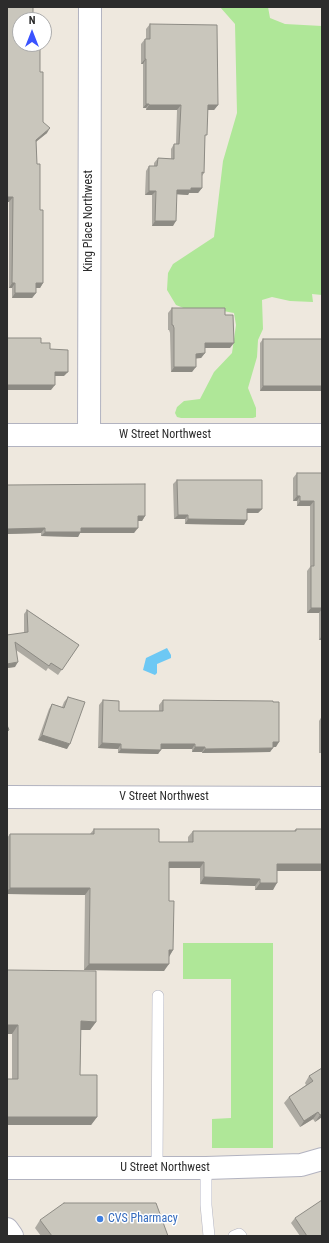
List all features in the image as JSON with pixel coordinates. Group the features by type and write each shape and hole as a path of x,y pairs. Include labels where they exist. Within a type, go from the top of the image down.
{"street":[{"name":"King Place Northwest","path":"89,435 90,7"},
{"name":"W Street Northwest","path":"7,435 322,435"},
{"name":"V Street Northwest","path":"7,797 322,798"},
{"name":"U Street Northwest","path":"7,1168 206,1168 301,1165 322,1159"},
{"path":"7,1230 12,1236"}],"lane":[{"path":"157,1168 158,996"},
{"path":"206,1168 206,1205 209,1236"},
{"path":"234,1236 239,1234 241,1236"}],"green space":[{"path":"220,7 268,7 270,18 285,24 322,26 322,295 312,294 313,302 290,301 272,297 262,300 263,329 258,340 257,357 248,388 256,408 256,417 181,418 177,417 175,413 177,407 184,401 200,399 214,372 232,353 236,325 234,313 207,308 186,309 176,305 167,290 168,273 173,264 214,237 223,161 237,113 235,24"},
{"path":"183,943 273,943 273,1148 212,1148 212,1119 231,1118 231,979 183,979"}],"water":[{"path":"167,648 171,658 157,664 157,673 155,675 143,670 146,658"}],"building":[{"path":"7,7 33,7 33,12 12,12 12,52 40,52 40,72 43,72 43,122 50,128 36,140 37,164 40,164 40,210 43,210 43,283 36,283 36,293 15,293 15,283 12,283 13,197 7,197"},
{"path":"150,24 217,25 218,105 208,105 202,188 177,190 176,221 155,221 156,191 149,191 149,166 157,166 158,158 174,159 174,144 179,144 181,105 146,104 145,39 150,39"},
{"path":"172,308 225,308 225,315 233,315 234,343 205,343 205,353 196,354 196,367 174,367 174,328 172,325"},
{"path":"7,338 41,338 41,343 50,343 50,349 68,350 68,372 55,372 55,385 7,385"},
{"path":"263,339 322,339 322,386 263,386"},
{"path":"297,473 322,473 322,608 311,608 311,566 314,566 314,501 300,501 300,496 297,496"},
{"path":"177,480 262,480 262,509 247,509 247,520 188,519 188,515 178,515"},
{"path":"145,484 145,516 138,516 138,528 81,528 81,532 45,532 45,528 7,529 7,485"},
{"path":"27,610 79,645 62,670 51,663 49,666 15,642 18,662 7,664 7,635 28,632"},
{"path":"68,697 85,702 70,744 42,735 52,704 64,708"},
{"path":"103,700 119,701 119,711 163,711 163,700 279,702 279,742 273,742 273,748 205,749 205,747 195,747 195,744 161,744 161,750 121,749 121,744 102,743"},
{"path":"94,829 159,829 159,842 193,842 193,831 296,831 296,829 322,829 322,864 277,864 277,883 260,883 260,879 204,877 204,862 169,862 169,901 174,901 173,950 169,950 169,964 89,964 90,888 10,888 10,834 94,834"},
{"path":"7,970 96,971 96,1022 81,1021 80,1075 97,1075 97,1117 7,1117 7,1079 18,1079 18,1025 7,1025"},
{"path":"322,1068 322,1114 320,1115 318,1112 304,1121 289,1097 313,1081 309,1076"},
{"path":"322,1200 322,1236 307,1236 295,1218"},
{"name":"CVS Pharmacy","path":"64,1203 156,1203 168,1236 52,1236 40,1220"}],"place":[{"name":"CVS Pharmacy","path":"100,1219"}]}
